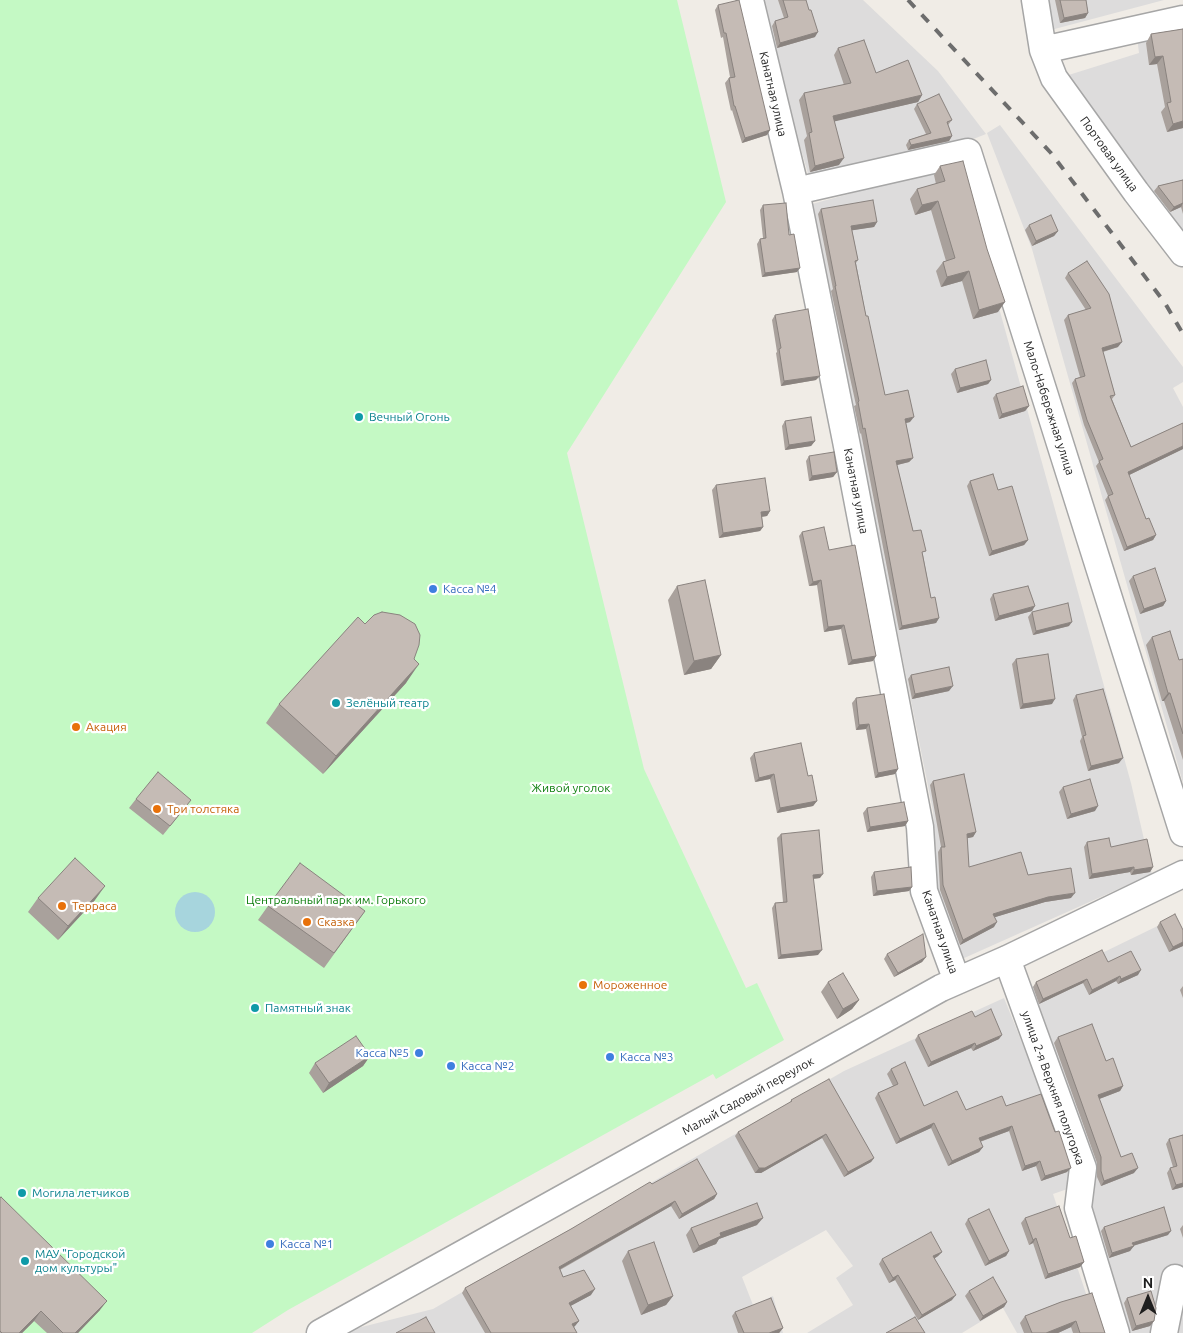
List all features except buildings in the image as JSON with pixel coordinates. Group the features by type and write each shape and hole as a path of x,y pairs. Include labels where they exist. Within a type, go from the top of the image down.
{"street":[{"name":"Канатная улица","path":"750,0 796,191 846,441 918,817 924,891 957,981"},
{"name":"Портовая улица","path":"1035,0 1043,50 1054,78 1136,192 1183,253"},
{"path":"1043,50 1183,19"},
{"name":"Мало-Набережная улица","path":"796,191 968,152 1183,833"},
{"name":"Малый Садовый переулок","path":"320,1333 941,988 1007,959 1183,874"},
{"name":"улица 2-я Верхняя полугорка","path":"1007,959 1083,1168 1078,1208 1116,1333"},
{"path":"1164,1333 1174,1278"}],"shaded area":[{"path":"758,0 863,0 938,71 986,134 923,159 811,184"},
{"path":"1041,0 1164,0 1047,31"},
{"path":"1183,27 1183,241 1059,78 1139,53 1137,37"},
{"path":"1000,125 1183,367 1183,382 1173,388 1183,407 1183,783 1032,249 987,133"},
{"path":"959,164 1131,783 1152,874 962,959 939,907 933,811 812,204"},
{"path":"1174,918 1183,939 1183,1333 1124,1333 1028,989"},
{"path":"1004,998 1056,1127 1076,1186 1053,1194 1099,1333 1017,1333 1003,1308 962,1333 807,1333 853,1305 836,1278 853,1266 826,1230 742,1277 753,1305 773,1296 783,1333 338,1333 433,1309 844,1071"}],"green space":[{"name":"Центральный парк им. Горького","path":"0,0 677,0 726,202 567,453 644,769 746,988 757,983 784,1040 716,1079 713,1074 288,1310 252,1333 0,1333"}],"water":[{"path":"195,892 209,898 215,912 209,926 195,932 181,926 175,912 181,898"}],"railway":[{"path":"908,0 1051,153 1165,303 1183,334"}],"place":[{"name":"Вечный Огонь","path":"359,417"},
{"name":"Касса №4","path":"433,589"},
{"name":"Зелёный театр","path":"336,703"},
{"name":"Акация","path":"76,727"},
{"name":"Три толстяка","path":"157,809"},
{"name":"Терраса","path":"62,906"},
{"name":"Сказка","path":"307,922"},
{"name":"Мороженное","path":"583,985"},
{"name":"Памятный знак","path":"255,1008"},
{"name":"Касса №5","path":"419,1053"},
{"name":"Касса №3","path":"610,1057"},
{"name":"Касса №2","path":"451,1066"},
{"name":"Могила летчиков","path":"22,1193"},
{"name":"Касса №1","path":"270,1244"},
{"name":"МАУ \"Городской дом культуры\"","path":"25,1261"}],"park label":[{"name":"Живой уголок","path":"571,788"}]}
